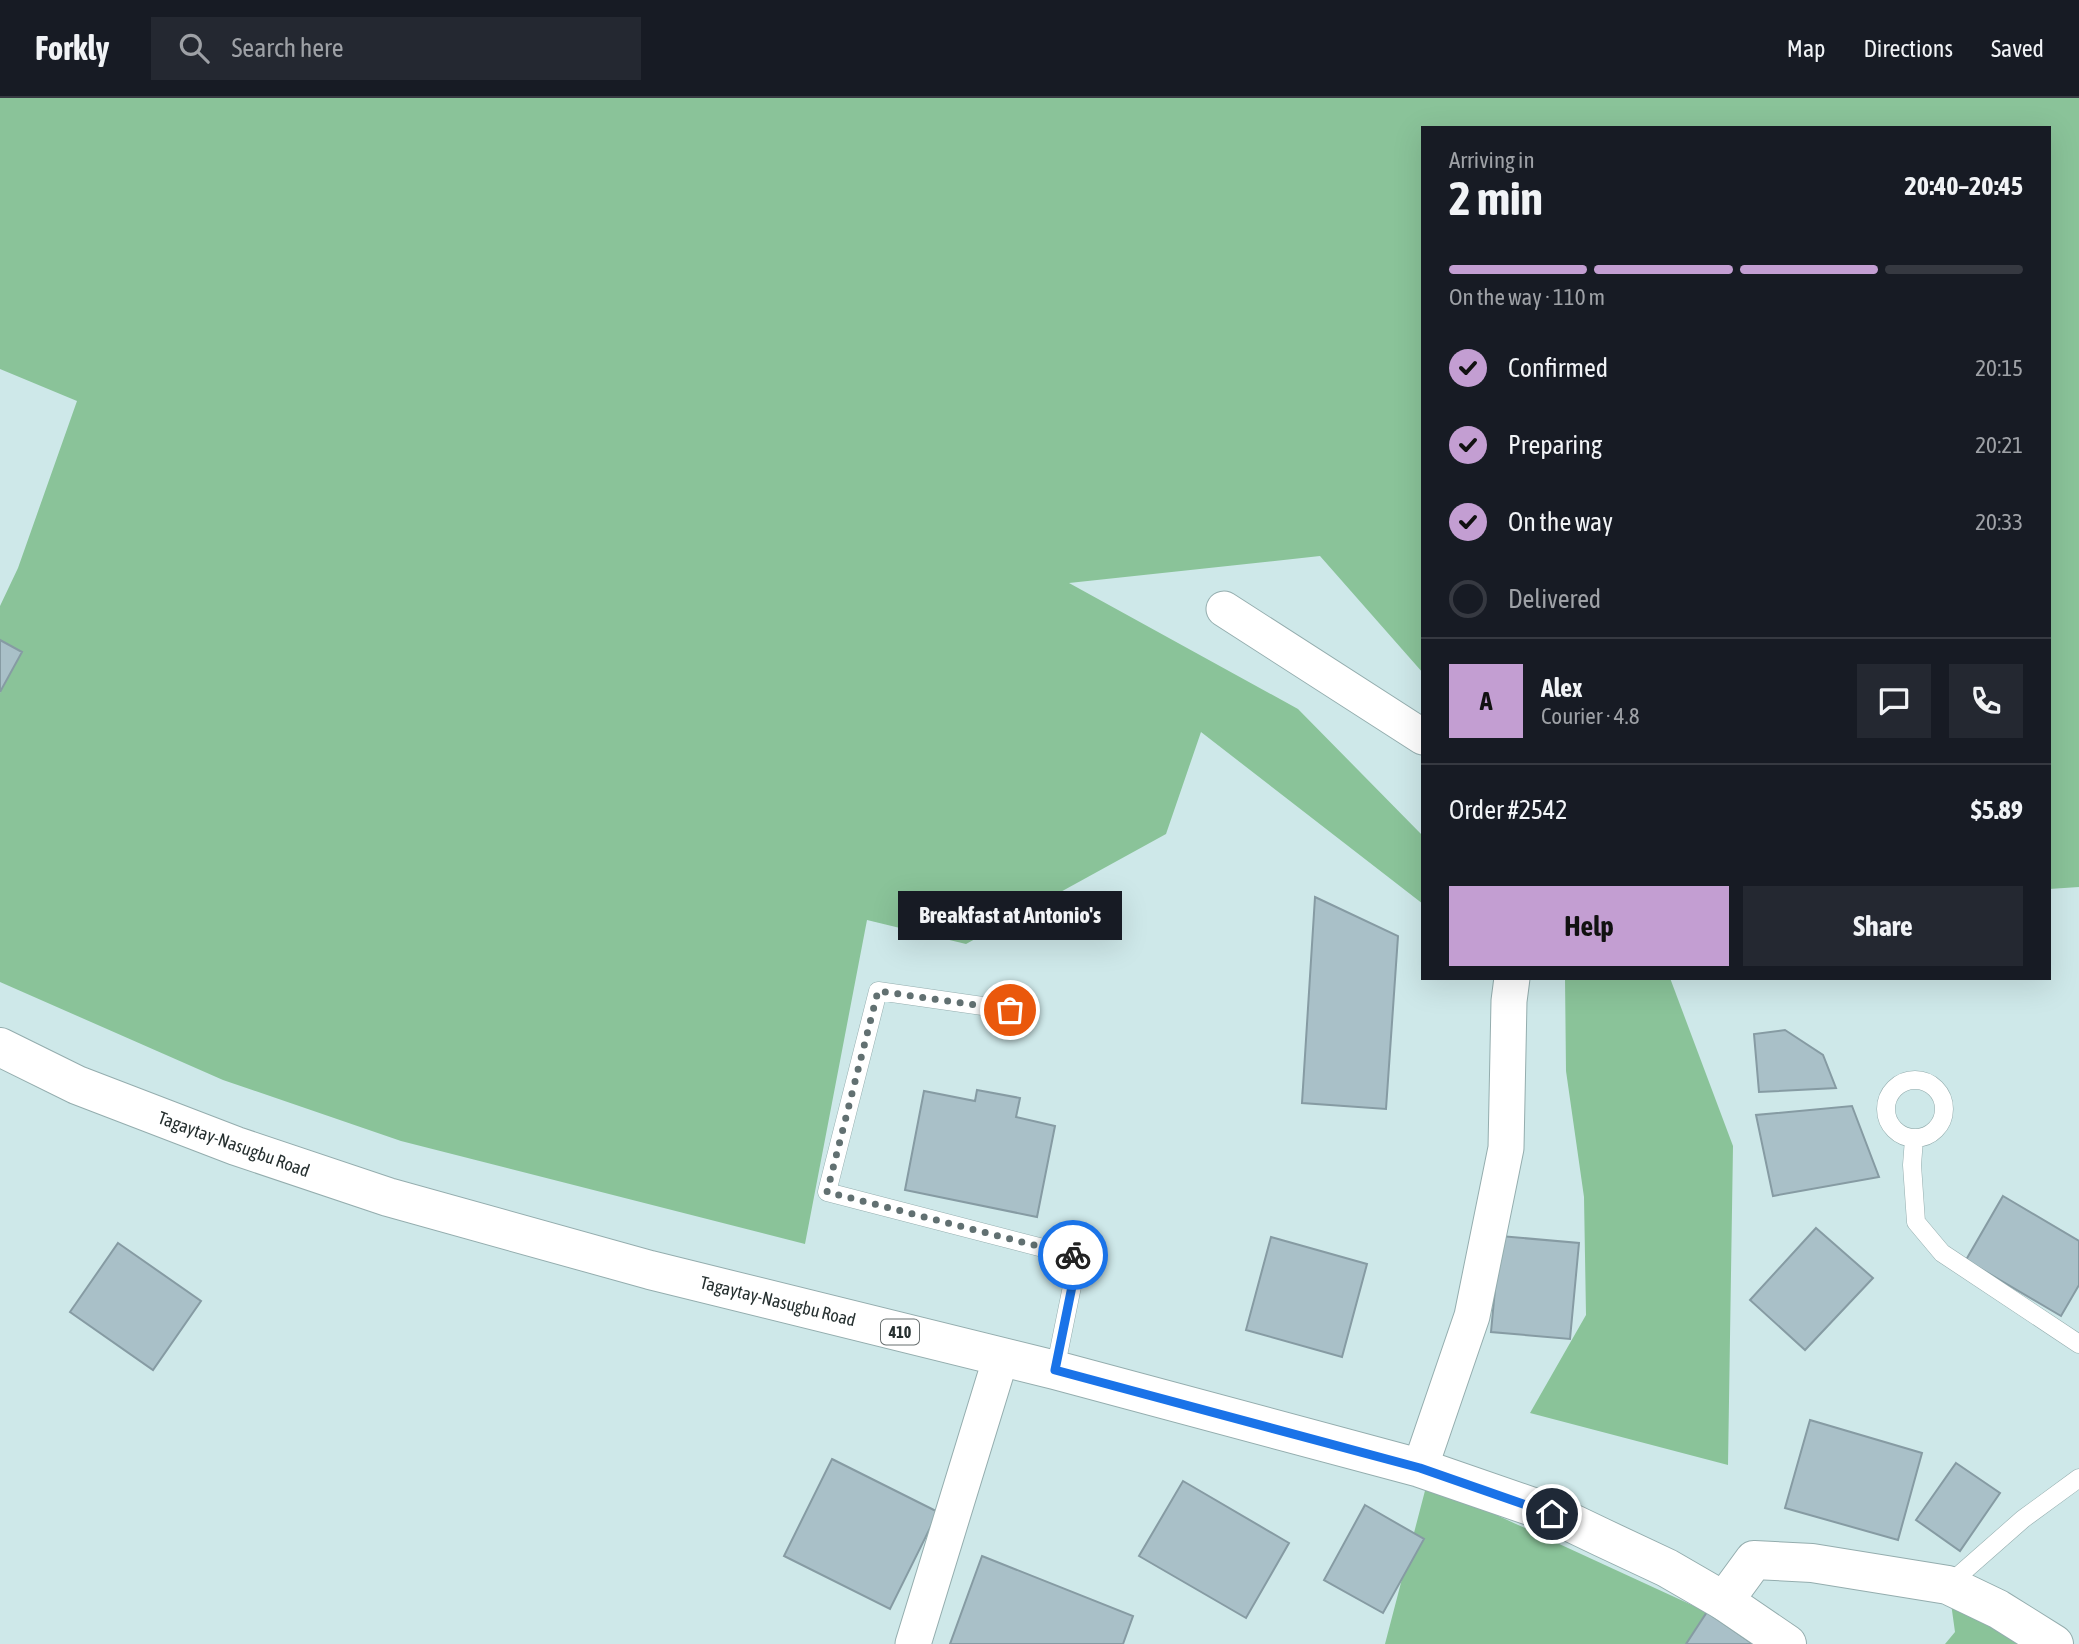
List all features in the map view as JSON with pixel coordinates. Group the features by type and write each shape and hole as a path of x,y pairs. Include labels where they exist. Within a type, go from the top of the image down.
{"main road":[{"name":"Tagaytay-Nasugbu Road","path":"0,1047 76,1085 297,1168 388,1197 650,1269 1055,1370 1420,1468 1552,1514 1667,1568 1724,1601 1787,1644"},
{"path":"1724,1601 1754,1560 1812,1563 1948,1585 1998,1609 2054,1644"}],"street":[{"path":"1223,609 1421,736"},
{"path":"1420,1468 1472,1316 1506,1148 1512,980"},
{"path":"913,1644 1001,1357"}],"lane":[{"path":"1010,1010 878,991 827,1192 1078,1257 1055,1370"},
{"path":"1914,1139 1912,1165 1916,1222 1942,1253 2079,1344"},
{"path":"1948,1585 2024,1519 2079,1478"}],"green space":[{"path":"0,98 2079,98 2079,887 2051,889 2051,126 1421,126 1421,671 1320,556 1069,583 1298,709 1421,834 1421,902 1201,732 1166,834 966,944 867,920 805,1244 401,1141 223,1080 0,982 0,693 22,652 0,640 0,606 18,568 77,401 0,369"},
{"path":"1565,980 1671,980 1733,1146 1728,1465 1530,1413 1586,1315 1584,1197 1566,1071"},
{"path":"1427,1483 1707,1612 1686,1644 1385,1644"},
{"path":"1950,1596 2048,1644 1945,1644 1955,1632"}],"building":[{"path":"0,640 22,652 0,692"},
{"path":"1315,897 1398,936 1386,1109 1302,1103"},
{"path":"1785,1030 1823,1055 1836,1088 1759,1092 1754,1034"},
{"path":"977,1090 1020,1098 1016,1117 1055,1126 1037,1217 905,1190 924,1091 975,1101"},
{"path":"1852,1106 1879,1177 1773,1196 1756,1115"},
{"path":"2003,1196 2079,1241 2079,1285 2061,1316 1966,1260"},
{"path":"1816,1228 1873,1278 1805,1350 1750,1300"},
{"path":"1500,1236 1579,1243 1570,1339 1491,1332"},
{"path":"1271,1237 1367,1264 1342,1357 1246,1330"},
{"path":"118,1243 201,1301 153,1370 70,1312"},
{"path":"1810,1420 1922,1453 1898,1540 1785,1508"},
{"path":"832,1459 938,1512 890,1609 784,1556"},
{"path":"1956,1463 2000,1493 1960,1551 1916,1520"},
{"path":"1183,1481 1289,1543 1246,1618 1139,1556"},
{"path":"1365,1505 1424,1539 1383,1613 1324,1580"},
{"path":"982,1556 1133,1616 1123,1644 950,1644"},
{"path":"1707,1612 1753,1644 1686,1644"}],"way so far":[{"path":"1010,1010 878,991 827,1192 1073,1255"}],"place":[{"name":"Breakfast at Antonio's","path":"1010,1010"}],"route":[{"path":"1073,1255 1078,1257 1055,1370 1420,1468 1552,1514"}]}
